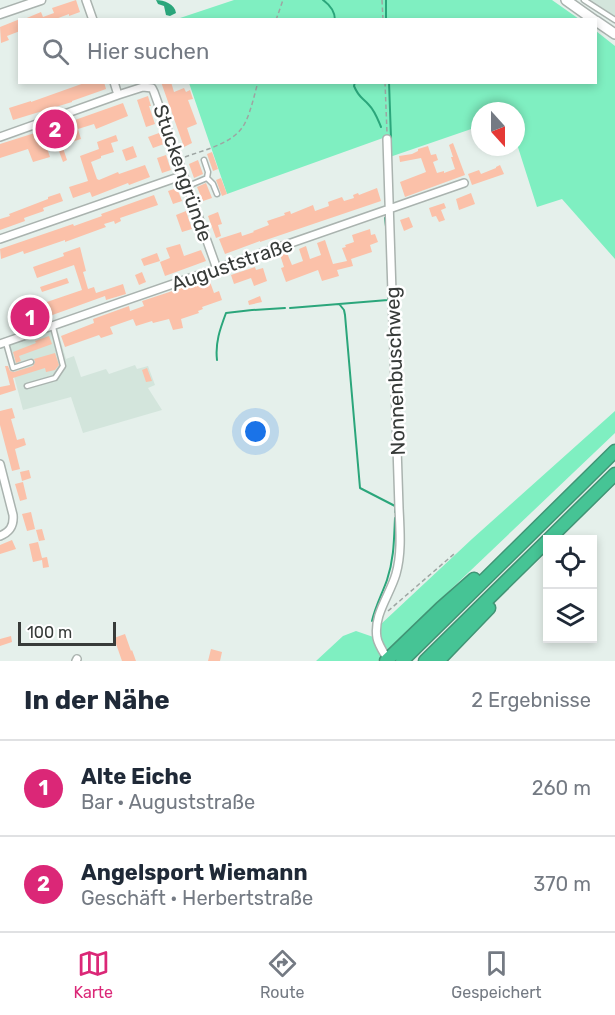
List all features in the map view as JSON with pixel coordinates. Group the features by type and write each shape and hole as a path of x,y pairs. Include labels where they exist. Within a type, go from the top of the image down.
{"highway":[{"path":"402,661 615,451"},
{"path":"563,535 600,498 615,475"},
{"path":"553,535 615,475"},
{"path":"425,661 543,545"},
{"path":"438,661 543,555"},
{"path":"385,658 484,571 501,563"}],"main road":[{"path":"566,0 592,18"},
{"path":"597,21 615,34"}],"street":[{"path":"0,14 41,0"},
{"path":"86,0 92,18"},
{"path":"0,137 118,95 115,84"},
{"name":"Stuckengründe","path":"118,95 143,87 152,88 217,269"},
{"name":"Nonnenbuschweg","path":"385,658 377,639 377,625 396,574 399,549 387,139"},
{"path":"0,239 184,175"},
{"name":"Auguststraße","path":"3,343 464,183"},
{"path":"0,464 14,522 7,533 0,536"}],"lane":[{"path":"584,0 615,20"},
{"path":"204,160 208,172 207,178"},
{"path":"188,186 207,178"},
{"path":"207,178 213,184 217,194"},
{"path":"27,387 55,378 63,366 53,326"},
{"path":"3,343 13,368 31,362"}],"path":[{"path":"277,18 283,0"},
{"path":"382,0 383,18"},
{"path":"178,159 225,143 238,133 246,122 257,84"},
{"path":"385,84 387,139"},
{"path":"379,616 454,554"}],"shaded area":[{"path":"156,0 169,3 174,7 176,13 166,15 164,6 158,4"},
{"path":"234,0 552,0 578,18 180,18"},
{"path":"586,0 615,0 615,21"},
{"path":"597,32 615,46 615,259 562,199 537,207 521,156 525,156 525,102 471,102 471,129 384,159 383,138 227,194 189,84 597,84"},
{"path":"57,328 66,359 74,356 81,377 106,369 109,374 135,365 137,369 148,366 155,385 148,388 162,410 83,433 71,397 23,410 6,346"},
{"path":"615,411 615,433 378,661 316,661 343,636 356,631 379,639 380,625"}],"building":[{"path":"76,0 80,12 58,18 27,18 41,12 43,17 54,13 52,8"},
{"path":"18,20 18,32 7,36 9,40 1,43 0,27"},
{"path":"81,84 105,84 106,89 13,120 9,108"},
{"path":"162,84 172,84 174,92 184,88 186,92 190,90 193,99 188,100 197,124 187,128 192,143 184,147"},
{"path":"148,96 155,124 146,127 137,100"},
{"path":"123,103 128,116 96,129 94,124 78,129 81,139 62,145 67,160 63,162 54,138 45,142 50,157 33,162 28,149 0,158 0,144"},
{"path":"159,133 164,144 153,148 148,137"},
{"path":"116,135 118,141 111,143 114,152 91,162 97,179 145,165 150,177 92,197 90,192 73,198 69,187 88,181 80,156 99,149 97,142"},
{"path":"453,143 465,175 405,197 400,182 426,172 421,158 400,162 399,156 412,154 428,146 431,155 436,154 438,160 433,162 437,173 444,171 444,173 455,169 449,145"},
{"path":"133,146 137,157 126,161 122,150"},
{"path":"212,152 218,169 213,171 207,154"},
{"path":"166,155 171,170 162,173 157,158"},
{"path":"198,160 203,174 194,178 189,164"},
{"path":"500,165 504,174 472,185 468,174 479,170 481,174"},
{"path":"221,178 227,194 222,196 216,180"},
{"path":"206,183 212,198 203,201 197,187"},
{"path":"177,188 182,201 173,204 168,191"},
{"path":"377,188 381,201 225,254 219,239 241,232 242,236 254,232 269,225 267,221 290,211 291,214 313,205 315,211 329,206 328,202 342,197 344,201 354,198 353,195 358,193 359,195"},
{"path":"60,193 63,201 24,218 25,221 0,230 0,219"},
{"path":"471,193 475,204 459,210 456,199"},
{"path":"154,195 158,205 120,218 121,221 115,224 114,221 104,224 106,227 65,242 65,240 24,254 23,251 1,259 0,249 73,224 74,226"},
{"path":"444,203 446,208 441,210 445,220 439,222 436,216 432,217 429,208"},
{"path":"186,211 192,229 182,232 176,215"},
{"path":"218,212 222,224 218,225 221,236 216,238 208,216"},
{"path":"409,217 413,227 404,231 400,220"},
{"path":"370,229 371,235 375,234 378,242 370,245 372,252 351,259 353,266 337,270 339,276 322,281 318,270 286,282 281,268 284,267 280,255 287,253 292,265 303,261 299,249 306,246 310,259 321,255 317,243 325,240 333,264 347,261 342,248 354,242 352,235"},
{"path":"180,244 184,256 201,250 206,261 165,276 160,262 170,258 166,248"},
{"path":"80,247 88,289 94,287 96,293 123,284 126,294 106,300 105,296 22,326 18,314 82,290 74,265 37,278 33,267 64,256 63,253"},
{"path":"157,253 160,261 144,266 141,259"},
{"path":"255,267 256,270 263,268 267,281 254,286 251,278 234,284 231,275"},
{"path":"142,272 146,282 139,285 135,275"},
{"path":"67,278 69,283 42,292 40,287"},
{"path":"209,279 214,293 219,291 222,300 202,307 199,313 181,319 183,328 173,330 169,319 136,326 133,319 110,327 113,334 101,338 99,335 65,347 61,336 94,323 93,319 129,306 130,311 144,306 142,301"},
{"path":"260,296 262,302 249,305 248,301"},
{"path":"49,336 52,344 19,356 21,361 16,363 13,352"},
{"path":"55,353 59,365 55,370 46,372 45,368 13,378 16,390 0,395 0,387 10,385 5,366 14,372 33,366 34,359"},
{"path":"147,368 152,381 146,382 142,370"},
{"path":"12,408 15,418 11,419 17,440 24,438 26,445 15,449 20,469 12,471 0,425 0,411"},
{"path":"29,470 31,478 22,481 20,472"},
{"path":"23,482 27,499 20,501 15,484"},
{"path":"31,512 35,529 27,531 22,514"},
{"path":"42,529 45,540 39,541 36,530"},
{"path":"12,540 16,549 0,554 0,545"},
{"path":"38,542 42,558 47,557 49,567 43,568 42,560 33,562 29,544"},
{"path":"125,634 136,661 122,661 114,638"},
{"path":"11,636 12,642 0,646 0,639"},
{"path":"211,649 222,652 220,661 208,661"}],"waterway":[{"path":"323,0 332,8 335,18"},
{"path":"386,0 386,18"},
{"path":"354,84 357,93 373,110 381,127"},
{"path":"389,84 391,138"},
{"path":"385,218 387,235"},
{"path":"387,241 388,271"},
{"path":"290,308 388,300 388,277"},
{"path":"340,305 345,315 360,488 395,506 395,512"},
{"path":"217,360 217,342 226,313 285,308"},
{"path":"372,621 391,565 395,518"}],"place":[{"name":"Angelsport Wiemann","path":"55,129"},
{"name":"Alte Eiche","path":"30,317"}]}
